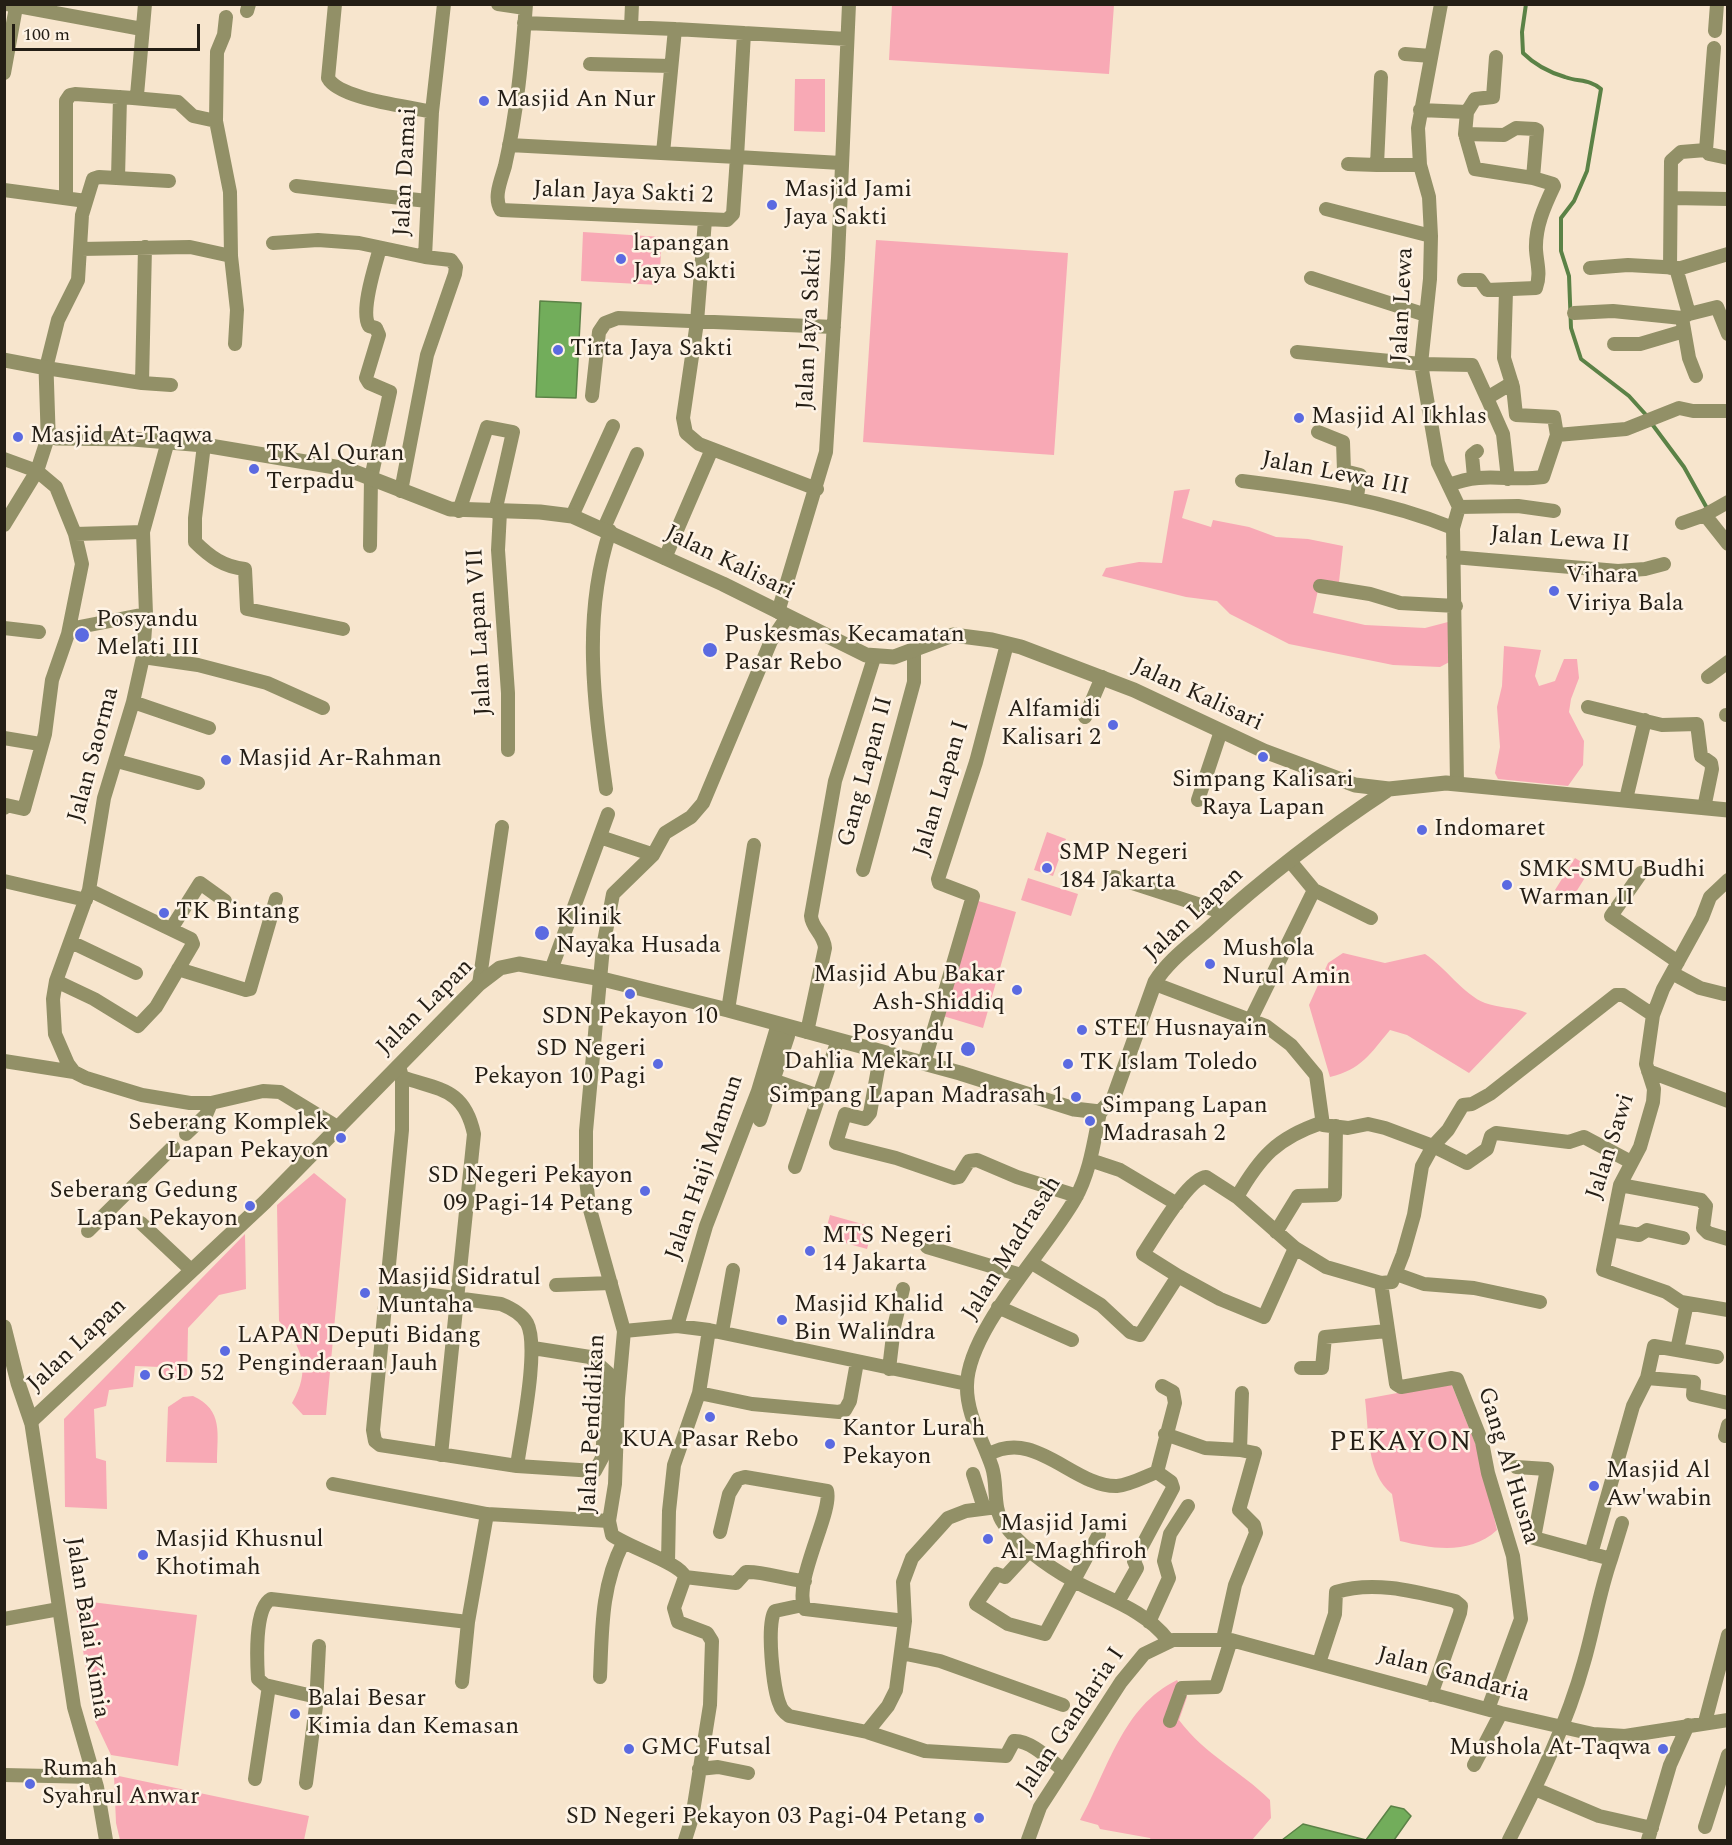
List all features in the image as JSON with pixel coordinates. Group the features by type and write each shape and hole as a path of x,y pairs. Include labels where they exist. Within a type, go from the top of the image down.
{"street":[{"path":"118,178 145,4"},
{"path":"335,4 328,78 331,83 344,92 432,112"},
{"name":"Jalan Damai","path":"401,491 427,355 456,267 451,260 425,257 432,112 444,4"},
{"path":"498,4 526,6 509,145"},
{"path":"631,27 632,4"},
{"name":"Jalan Jaya Sakti","path":"602,979 603,947 613,894 653,855 664,833 691,817 703,803 782,614 817,489 826,452 849,4"},
{"name":"Jalan Lewa","path":"1441,4 1420,110 1420,165 1429,198 1431,236 1421,363 1438,463 1459,507"},
{"path":"1715,31 1717,4"},
{"path":"4,73 12,6 142,29"},
{"path":"226,17 224,35 217,52 216,121 230,192 231,256 237,310 236,344"},
{"path":"524,23 675,28 846,39"},
{"path":"663,153 675,28"},
{"path":"737,157 744,33"},
{"path":"1714,48 1706,150 1709,154 1728,158"},
{"path":"1405,54 1431,56"},
{"path":"1464,280 1480,280 1487,290 1536,288 1539,281 1536,251 1540,218 1554,186 1533,178 1475,170 1465,134 1467,112 1475,99 1493,97 1496,57"},
{"path":"590,64 671,66"},
{"path":"1713,64 1728,65"},
{"path":"1377,165 1381,77"},
{"path":"66,198 68,97 75,94 130,95 177,102 193,116 216,121"},
{"path":"1420,110 1467,112"},
{"path":"1465,134 1504,135 1516,128 1537,130 1533,178"},
{"name":"Jalan Jaya Sakti 2","path":"737,157 733,214 727,220 506,212 501,210 497,200 509,145 737,157 841,163"},
{"path":"1696,376 1689,358 1685,321 1673,268 1673,159 1681,152 1706,150"},
{"path":"1348,164 1420,165"},
{"path":"4,525 37,471 49,434 46,368 58,320 78,280 82,215 93,179 169,181"},
{"path":"296,186 427,201"},
{"path":"4,190 86,201"},
{"path":"1672,198 1728,199"},
{"path":"1326,208 1431,236"},
{"path":"705,220 697,322 683,426 692,440 817,489"},
{"path":"273,243 318,240 359,243 425,257"},
{"path":"142,383 144,247"},
{"path":"81,249 190,247 231,256"},
{"path":"370,546 371,478 390,392 369,383 366,378 379,335 376,328 369,326 367,321 369,288 380,248"},
{"path":"1590,268 1628,265 1673,268 1728,254"},
{"path":"1311,278 1426,315"},
{"path":"1450,485 1474,477 1508,479 1543,477 1557,435 1554,417 1516,415 1512,383 1504,358 1506,291"},
{"path":"1614,345 1640,344 1717,307 1728,334"},
{"path":"1574,313 1613,311 1685,321"},
{"path":"592,396 599,332 606,323 618,318 834,327"},
{"path":"1297,352 1472,365 1503,434 1508,479"},
{"path":"4,360 142,383 171,385"},
{"path":"1487,398 1512,383"},
{"path":"1557,435 1626,429 1679,408 1693,411 1728,411"},
{"path":"572,516 613,426"},
{"name":"Jalan Lapan VII","path":"459,511 487,427 513,432 498,512 498,550 508,693 508,750"},
{"path":"1318,432 1343,441 1344,471 1360,475 1357,497"},
{"name":"Jalan Kalisari","path":"49,434 56,438 168,441 337,466 438,507 459,511 572,516 745,594 874,657 894,657 953,635 1007,644 1102,677 1264,751 1355,785 1389,789 1436,783 1457,784 1728,810"},
{"name":"Jalan Saorma","path":"74,1072 64,1057 55,1034 52,1014 56,981 87,895 104,798 117,761 143,657 146,614 143,532 168,441"},
{"path":"204,446 195,542 211,557 235,568 245,569 247,609 343,629"},
{"path":"665,558 712,448"},
{"path":"1474,477 1472,455 1477,451"},
{"path":"606,789 595,700 592,618 596,581 607,530 637,454"},
{"path":"4,459 37,471 56,488 75,534 82,564 69,629 52,680 53,689 24,809 6,805 4,808"},
{"name":"Jalan Lewa III","path":"1242,481 1357,497 1400,508 1453,528"},
{"path":"1682,523 1728,502"},
{"path":"1457,784 1456,606 1452,557 1453,528 1459,507 1518,506 1554,511"},
{"path":"1708,513 1728,544"},
{"path":"75,534 143,532"},
{"name":"Jalan Lewa II","path":"1452,557 1618,571 1645,569 1664,564"},
{"path":"1320,586 1351,590 1400,603 1456,606"},
{"path":"69,629 146,614"},
{"path":"4,628 39,632"},
{"name":"Jalan Lapan I","path":"924,1063 973,896 939,883 938,879 976,762 1007,644"},
{"name":"Gang Lapan II","path":"863,870 914,682 914,651"},
{"path":"143,657 198,665 267,683 323,708"},
{"path":"807,1032 825,948 823,937 812,924 811,916 822,859 825,827 835,781 874,657"},
{"path":"1708,677 1728,663"},
{"path":"1085,717 1102,677"},
{"path":"133,702 208,728"},
{"path":"1588,707 1662,725 1697,724 1701,756 1711,763 1712,769 1704,808"},
{"path":"1626,800 1646,720"},
{"path":"1198,800 1221,731"},
{"path":"4,738 40,744"},
{"path":"117,761 198,783"},
{"name":"Jalan Lapan","path":"31,1421 400,1072 478,984 491,973 511,965 602,979 728,1010 783,1030 807,1032 924,1063 1074,1109 1100,1112 1113,1099 1155,984 1167,966 1226,913 1326,831 1389,789"},
{"path":"551,970 608,814"},
{"path":"478,984 502,827"},
{"path":"600,837 648,853"},
{"path":"728,1010 754,845"},
{"path":"1290,861 1314,890 1371,918"},
{"path":"1641,873 1611,916 1700,988 1724,994"},
{"path":"1114,877 1226,913"},
{"name":"Jalan Sawi","path":"1687,1304 1666,1292 1603,1270 1620,1185 1640,1147 1653,1102 1654,1089 1648,1071 1647,1057 1653,1015 1675,967 1702,918 1710,897 1728,880"},
{"path":"171,929 200,883 225,901"},
{"path":"5,885 87,895 171,929 193,941 156,1007 140,1025 56,981"},
{"path":"1250,1021 1314,890"},
{"path":"178,969 212,981 246,990 250,989 276,899"},
{"path":"71,942 136,973"},
{"name":"Jalan Pendidikan","path":"602,979 586,1131 586,1179 589,1206 624,1331 618,1398 615,1484 609,1521 612,1535 622,1543 680,1567 685,1576"},
{"path":"1155,984 1266,1026 1292,1045 1313,1071 1322,1123"},
{"path":"1295,1248 1264,1317 1220,1299 1143,1255 1177,1204 1202,1178 1206,1177 1237,1197 1295,1248 1326,1267 1380,1283 1390,1283 1396,1274 1413,1215 1420,1171 1433,1146 1448,1130 1463,1105 1472,1104 1490,1094 1616,995 1623,995 1653,1015"},
{"path":"760,1120 773,1080 783,1030"},
{"name":"Jalan Haji Mamun","path":"677,1326 706,1226 783,1030"},
{"path":"795,1167 838,1040"},
{"path":"881,1052 880,1068 868,1117 863,1119 846,1113 835,1142 957,1178 969,1161 977,1160 1017,1177 1077,1196"},
{"path":"4,1061 74,1072 86,1078 142,1095 190,1102 211,1102 263,1091 280,1092 339,1128"},
{"path":"1648,1071 1728,1101"},
{"path":"441,1455 475,1143 471,1120 456,1100 441,1088 400,1072 402,1130 373,1438 380,1445 441,1455 518,1466 595,1471 603,1458 608,1373 590,1357 533,1348"},
{"path":"773,1080 819,1096"},
{"path":"186,1134 206,1115 211,1102"},
{"name":"Jalan Madrasah","path":"966,1384 974,1358 998,1307 1032,1263 1077,1196 1090,1160 1100,1112"},
{"path":"1237,1197 1255,1165 1276,1144 1298,1131 1322,1123 1336,1126 1368,1124 1433,1146 1467,1163 1486,1149 1491,1136 1496,1133 1569,1142 1583,1137 1631,1162"},
{"path":"1276,1232 1298,1196 1335,1195 1336,1126"},
{"path":"88,1231 173,1147"},
{"path":"1090,1160 1120,1170 1177,1204"},
{"path":"1620,1185 1701,1200 1706,1206 1703,1228 1708,1233 1728,1239"},
{"path":"141,1222 191,1270"},
{"path":"1611,1230 1641,1235 1647,1230 1683,1238"},
{"path":"927,1247 1021,1275"},
{"path":"1032,1263 1101,1305 1131,1332 1140,1335 1178,1276"},
{"path":"668,1563 669,1511 674,1465 699,1393 734,1270"},
{"path":"1396,1274 1424,1284 1474,1288 1540,1302"},
{"path":"556,1285 611,1283"},
{"path":"1301,1368 1322,1368 1325,1337 1387,1331 1380,1283"},
{"path":"386,1289 494,1302 514,1308 527,1324 533,1348 518,1466"},
{"path":"889,1370 894,1327 903,1290"},
{"path":"1677,1350 1687,1304 1728,1310"},
{"path":"998,1307 1072,1340"},
{"path":"624,1331 677,1326 716,1331 889,1370 966,1384 976,1429 988,1455 994,1478 990,1508"},
{"path":"4,1327 18,1383 31,1421"},
{"name":"Gang Al Husna","path":"1387,1331 1397,1386 1422,1385 1452,1378 1458,1380 1482,1443 1488,1473 1513,1556 1521,1619 1495,1711"},
{"path":"1591,1554 1634,1406 1647,1378 1654,1346 1717,1357"},
{"path":"699,1393 752,1404 839,1412 845,1410 850,1401 857,1362"},
{"path":"1647,1378 1694,1383 1693,1395 1728,1403"},
{"path":"1157,1472 1165,1434 1175,1403 1173,1392 1162,1386"},
{"path":"1240,1450 1242,1394"},
{"name":"Jalan Balai Kimia","path":"31,1421 74,1707 94,1777 106,1840"},
{"path":"1165,1434 1206,1448 1255,1453 1239,1510 1254,1525 1256,1533 1235,1586 1227,1639 1216,1687 1182,1688 1170,1721"},
{"path":"988,1455 1005,1448 1040,1453 1084,1476 1115,1486 1157,1472"},
{"path":"1516,1467 1546,1468 1534,1538 1611,1559"},
{"path":"1119,1600 1137,1568 1134,1561 1173,1488 1171,1482 1157,1472"},
{"path":"973,1474 990,1508 1048,1566 1075,1581 1119,1600 1149,1622 1168,1640"},
{"path":"720,1532 729,1494 738,1479 745,1477 827,1491 829,1494 805,1581 803,1605"},
{"path":"333,1484 487,1514 609,1521"},
{"path":"1149,1622 1169,1578 1164,1561 1170,1534 1188,1506"},
{"path":"867,1732 888,1706 896,1690 905,1621 903,1582 912,1558 948,1518 966,1511 990,1508"},
{"path":"462,1682 468,1622 487,1514"},
{"path":"1509,1840 1535,1789 1561,1728 1584,1662 1601,1587 1622,1523"},
{"path":"1030,1550 1005,1577 997,1574 976,1601 978,1608 1008,1624 1045,1634 1099,1534"},
{"path":"600,1677 606,1587 610,1570 622,1543"},
{"path":"685,1840 692,1818 710,1705 712,1641 707,1633 678,1622 675,1608 685,1576 736,1582 746,1572 753,1571 783,1579 805,1581"},
{"path":"1319,1663 1335,1614 1336,1592 1367,1588 1400,1588 1455,1601 1461,1606 1460,1613 1431,1695"},
{"path":"317,1697 269,1686 258,1679 256,1655 264,1605 271,1599 468,1622"},
{"path":"803,1605 810,1611 905,1621"},
{"path":"803,1605 775,1611 772,1615 773,1673 780,1707 789,1716 867,1732 925,1751 1007,1756 1014,1742 1018,1741 1035,1749 1063,1770"},
{"path":"4,1619 59,1610"},
{"path":"1705,1722 1728,1635"},
{"name":"Jalan Gandaria","path":"1168,1640 1227,1639 1431,1695 1593,1734 1625,1736 1728,1720"},
{"name":"Jalan Gandaria I","path":"1028,1840 1040,1807 1131,1668 1149,1649 1168,1640"},
{"path":"306,1783 317,1697 319,1646"},
{"path":"901,1653 940,1661 1064,1705"},
{"path":"255,1779 269,1686"},
{"path":"1474,1765 1495,1711"},
{"path":"1535,1789 1599,1816 1650,1834 1670,1765 1688,1725"},
{"path":"1705,1827 1723,1792 1728,1755"},
{"path":"699,1769 718,1767 748,1773"},
{"path":"4,1775 94,1777"}],"shaded area":[{"path":"892,5 1114,5 1109,74 889,60"},
{"path":"795,79 825,79 825,132 794,131"},
{"name":"lapangan Jaya Sakti","path":"583,232 662,237 659,285 581,281"},
{"path":"876,240 1068,253 1054,455 863,442"},
{"name":"Tirta Jaya Sakti","path":"540,301 581,303 576,398 536,397"},
{"path":"1190,489 1182,518 1211,527 1213,520 1249,527 1276,537 1308,539 1343,546 1339,582 1320,581 1313,613 1365,625 1425,628 1448,622 1455,659 1440,667 1393,665 1289,644 1230,614 1217,601 1186,597 1102,576 1106,568 1139,562 1162,563 1174,491"},
{"path":"1504,646 1541,650 1535,676 1539,686 1555,681 1564,659 1577,659 1579,678 1569,712 1584,741 1583,765 1568,786 1498,779 1495,773 1500,747 1497,707 1502,686"},
{"path":"1047,832 1066,839 1053,876 1034,870"},
{"path":"1575,858 1591,868 1571,900 1555,890"},
{"path":"1028,878 1078,894 1071,916 1021,900"},
{"path":"975,900 1016,912 983,1028 943,1016"},
{"path":"1343,953 1385,963 1425,954 1477,999 1490,1005 1527,1013 1469,1073 1407,1035 1390,1030 1358,1065 1330,1077 1309,1005 1328,963"},
{"path":"314,1173 346,1199 326,1415 303,1415 292,1403 301,1380 302,1360 294,1340 279,1321 277,1205"},
{"path":"830,1215 873,1227 867,1249 824,1237"},
{"path":"245,1234 246,1289 219,1295 188,1328 187,1378 162,1379 160,1367 135,1366 133,1387 109,1390 106,1406 94,1409 96,1458 106,1461 107,1509 65,1507 64,1419"},
{"path":"1451,1383 1479,1453 1497,1530 1486,1538 1463,1547 1438,1548 1400,1541 1392,1494 1377,1475 1370,1451 1365,1399"},
{"path":"193,1396 210,1408 217,1424 217,1463 166,1462 168,1407 183,1397"},
{"path":"75,1600 197,1615 178,1766 111,1755 94,1719"},
{"path":"1177,1680 1187,1697 1179,1720 1189,1733 1270,1800 1271,1818 1252,1840 1151,1840 1100,1829 1098,1825 1080,1820 1118,1741 1130,1723 1158,1692"},
{"path":"114,1775 309,1816 304,1840 120,1840 116,1823"},
{"path":"1391,1806 1404,1809 1411,1816 1394,1840 1366,1840"},
{"path":"1303,1824 1366,1840 1282,1840"}],"waterway":[{"path":"1526,4 1522,32 1523,53 1547,70 1570,79 1593,84 1601,89 1587,171 1574,201 1561,218 1561,251 1569,276 1571,328 1581,359 1629,396 1647,416"},
{"path":"1652,424 1684,467 1708,510"}],"place":[{"name":"Masjid An Nur","path":"484,101"},
{"name":"Masjid Jami Jaya Sakti","path":"772,205"},
{"name":"lapangan Jaya Sakti","path":"621,259"},
{"name":"Tirta Jaya Sakti","path":"558,350"},
{"name":"Masjid Al Ikhlas","path":"1299,418"},
{"name":"Masjid At-Taqwa","path":"18,437"},
{"name":"TK Al Quran Terpadu","path":"254,469"},
{"name":"Vihara Viriya Bala","path":"1554,591"},
{"name":"Posyandu Melati III","path":"82,635"},
{"name":"Puskesmas Kecamatan Pasar Rebo","path":"710,650"},
{"name":"Alfamidi Kalisari 2","path":"1113,725"},
{"name":"Simpang Kalisari Raya Lapan","path":"1263,757"},
{"name":"Masjid Ar-Rahman","path":"226,760"},
{"name":"Indomaret","path":"1422,830"},
{"name":"SMP Negeri 184 Jakarta","path":"1047,868"},
{"name":"SMK-SMU Budhi Warman II","path":"1507,885"},
{"name":"TK Bintang","path":"164,913"},
{"name":"Klinik Nayaka Husada","path":"542,933"},
{"name":"Mushola Nurul Amin","path":"1210,964"},
{"name":"Masjid Abu Bakar Ash-Shiddiq","path":"1017,990"},
{"name":"SDN Pekayon 10","path":"630,994"},
{"name":"STEI Husnayain","path":"1082,1030"},
{"name":"Posyandu Dahlia Mekar II","path":"968,1049"},
{"name":"SD Negeri Pekayon 10 Pagi","path":"658,1064"},
{"name":"TK Islam Toledo","path":"1068,1064"},
{"name":"Simpang Lapan Madrasah 1","path":"1076,1097"},
{"name":"Simpang Lapan Madrasah 2","path":"1090,1121"},
{"name":"Seberang Komplek Lapan Pekayon","path":"341,1138"},
{"name":"SD Negeri Pekayon 09 Pagi-14 Petang","path":"645,1191"},
{"name":"Seberang Gedung Lapan Pekayon","path":"250,1206"},
{"name":"MTS Negeri 14 Jakarta","path":"810,1251"},
{"name":"Masjid Sidratul Muntaha","path":"365,1293"},
{"name":"Masjid Khalid Bin Walindra","path":"782,1320"},
{"name":"LAPAN Deputi Bidang Penginderaan Jauh","path":"225,1351"},
{"name":"GD 52","path":"145,1375"},
{"name":"KUA Pasar Rebo","path":"710,1417"},
{"name":"Kantor Lurah Pekayon","path":"830,1444"},
{"name":"Masjid Al Aw'wabin","path":"1594,1486"},
{"name":"Masjid Jami Al-Maghfiroh","path":"988,1539"},
{"name":"Masjid Khusnul Khotimah","path":"143,1555"},
{"name":"Balai Besar Kimia dan Kemasan","path":"295,1714"},
{"name":"GMC Futsal","path":"629,1749"},
{"name":"Mushola At-Taqwa","path":"1663,1749"},
{"name":"Rumah Syahrul Anwar","path":"30,1784"},
{"name":"SD Negeri Pekayon 03 Pagi-04 Petang","path":"979,1818"}],"district":[{"name":"PEKAYON","path":"1401,1445"}]}
